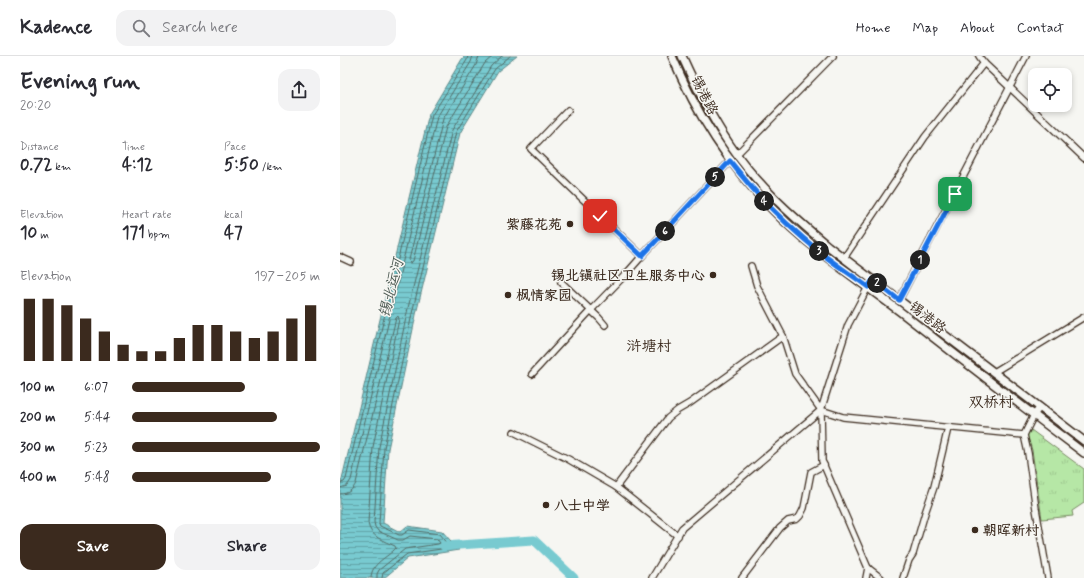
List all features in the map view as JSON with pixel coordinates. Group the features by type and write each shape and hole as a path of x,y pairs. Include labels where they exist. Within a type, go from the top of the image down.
{"main road":[{"name":"锡港路","path":"672,56 694,104 730,161 760,196 796,232 1084,453"},
{"name":"锡港路","path":"682,56 703,100 737,154 761,184 808,230 1084,441"}],"street":[{"path":"737,154 833,56"},
{"path":"979,56 984,63 1084,158"},
{"path":"899,300 1026,56"},
{"path":"844,258 925,137 984,63"},
{"path":"568,110 531,149 642,256"},
{"path":"532,374 730,161"},
{"path":"340,257 351,262"},
{"path":"750,266 757,286 783,336 795,374 821,410 843,418 1024,435"},
{"path":"873,280 848,325 821,410 822,461 868,568 881,578"},
{"path":"561,282 591,310 605,326"},
{"path":"994,372 1084,317"},
{"path":"616,487 668,418 783,336"},
{"path":"1040,407 1034,415 1024,435 1048,578"},
{"path":"652,578 682,528 821,410"},
{"path":"903,578 909,560 913,554 934,487 948,428"},
{"path":"514,432 568,459 616,487 678,536"},
{"path":"742,578 780,528 788,521 797,519 800,516 804,508 811,472 824,465"},
{"path":"866,578 868,568"}],"green space":[{"path":"1031,430 1084,469 1084,503 1072,511 1073,516 1042,519 1032,450 1027,435"}],"water":[{"name":"锡北运河","path":"465,56 517,56 498,71 460,133 417,310 388,449 383,523 400,532 407,526 442,531 459,550 408,558 384,578 340,578 340,487 429,114"}],"waterway":[{"path":"444,546 534,540 574,578"}],"place":[{"name":"紫藤花苑","path":"570,224"},
{"name":"锡北镇社区卫生服务中心","path":"713,275"},
{"name":"枫情家园","path":"508,295"},
{"name":"八士中学","path":"546,505"},
{"name":"朝晖新村","path":"975,530"}],"district":[{"name":"浒塘村","path":"649,346"},
{"name":"双桥村","path":"991,402"}],"route":[{"path":"600,216 642,256 730,161 770,207 802,237 868,287 873,280 899,300 955,194"}]}
